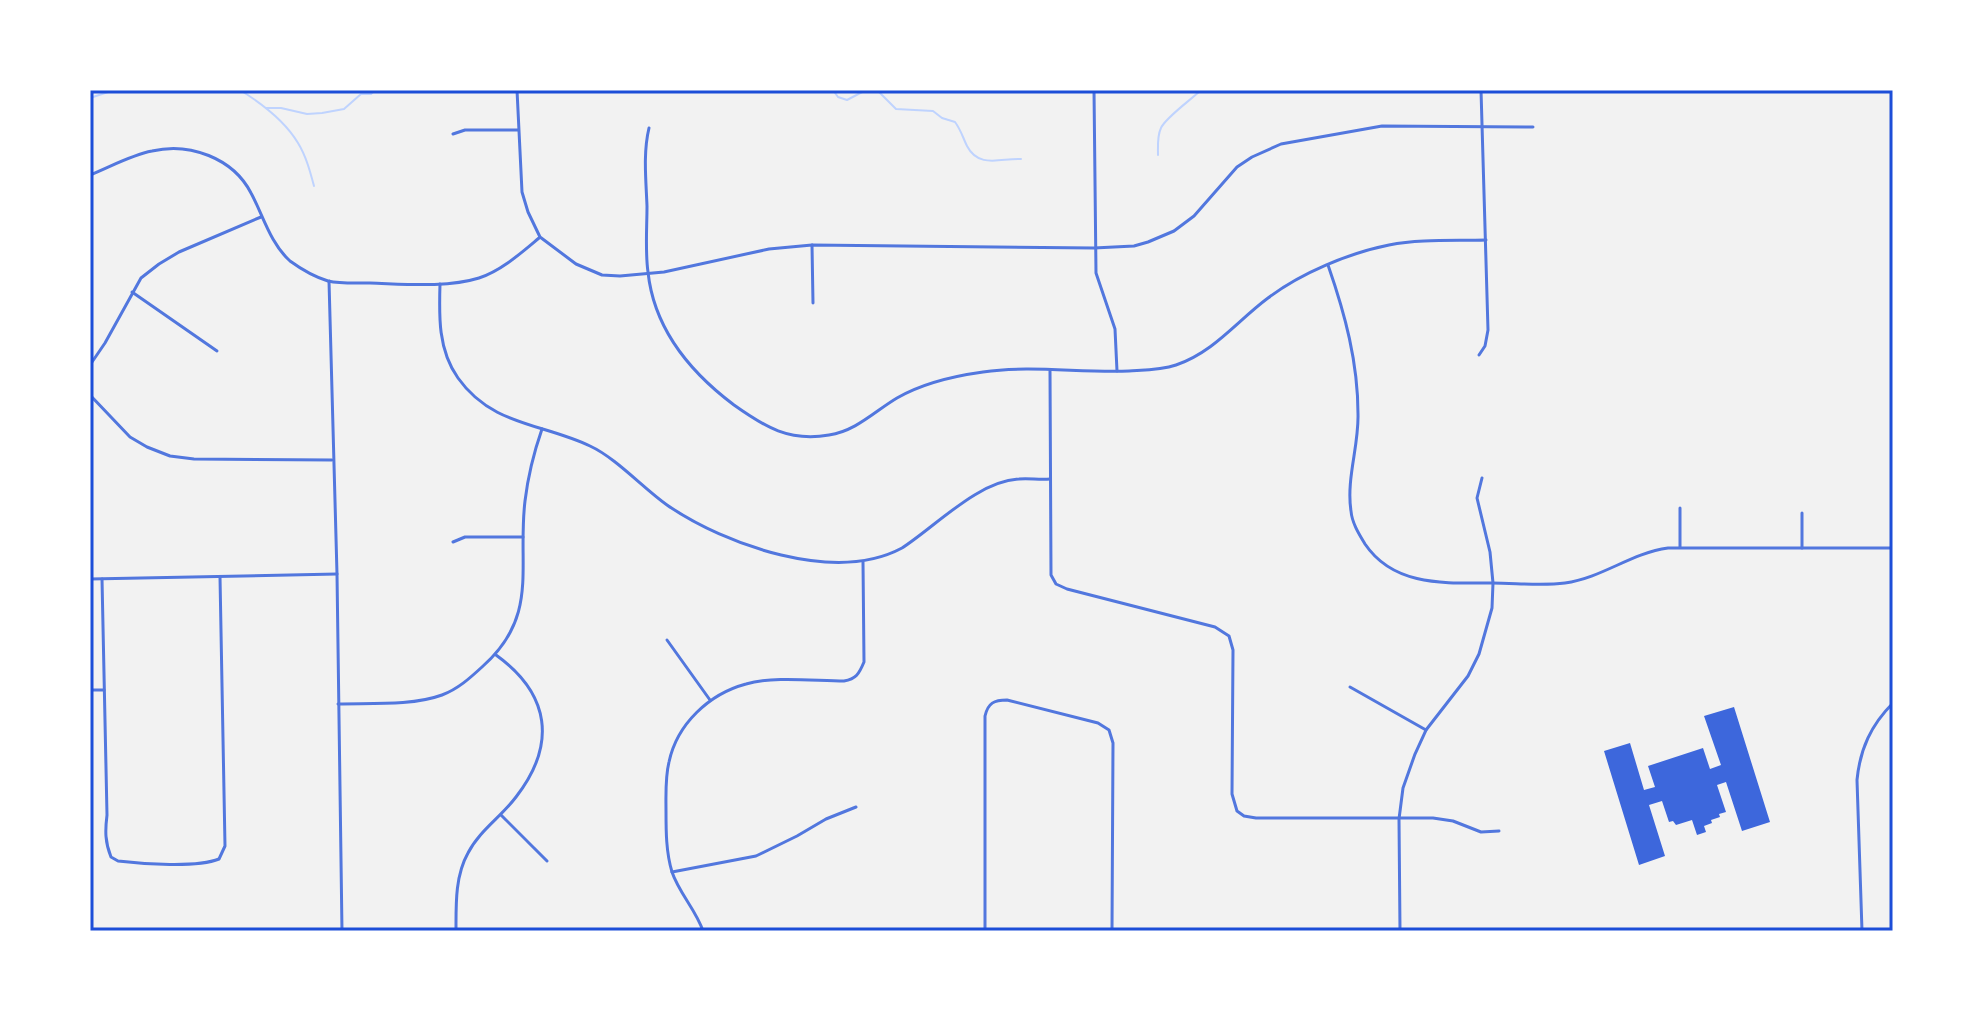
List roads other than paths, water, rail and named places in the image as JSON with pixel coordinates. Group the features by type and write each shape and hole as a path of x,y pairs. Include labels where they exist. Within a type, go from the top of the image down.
{"street":[{"path":"517,90 522,192 540,237 576,264 602,275 620,276 664,272 769,249 812,245 1134,246 1174,231 1194,216 1237,167 1281,144 1382,126 1533,127"},
{"path":"1094,90 1096,273 1115,329 1117,371"},
{"path":"1479,355 1486,344 1488,330 1481,90"},
{"path":"649,128 646,155 648,274 661,321 674,344 710,387 754,420 787,434 830,435 853,428 904,394 943,379 994,370 1117,371 1174,366 1209,349 1245,316 1296,279 1355,254 1390,245 1486,240"},
{"path":"453,134 465,130 518,130"},
{"path":"90,175 152,151 193,150 216,158 236,173 250,190 261,217 291,261 329,281 440,284 481,278 503,266 540,237"},
{"path":"90,365 141,278 179,252 261,217"},
{"path":"812,245 813,303"},
{"path":"1328,265 1346,322 1357,383 1358,416 1351,513 1357,531 1371,552 1387,567 1412,579 1443,583 1567,583 1649,551 1680,547 1893,548"},
{"path":"329,281 342,931"},
{"path":"440,284 440,317 445,351 457,376 483,404 497,413 593,447 666,504 717,534 749,547 794,557 863,562 902,548 968,500 995,485 1017,479 1050,479"},
{"path":"132,292 217,351"},
{"path":"1050,371 1051,575 1056,584 1067,589 1215,627 1229,636 1233,650 1232,794 1237,811 1256,818 1443,819 1481,832 1499,831"},
{"path":"90,395 130,437 170,456 194,459 333,460"},
{"path":"338,704 416,701 441,695 460,686 496,655 509,638 520,613 524,588 525,502 542,429"},
{"path":"1400,931 1399,819 1403,788 1426,730 1468,676 1479,654 1492,608 1490,552 1477,498 1482,478"},
{"path":"1680,508 1680,547"},
{"path":"1802,513 1802,548"},
{"path":"453,542 465,537 523,537"},
{"path":"703,931 672,872 666,837 666,781 668,763 676,741 689,721 710,700 747,683 844,681 859,675 864,662 863,562"},
{"path":"90,579 337,574"},
{"path":"102,579 107,847 111,857 118,861 167,864 211,862 219,859 225,846 220,577"},
{"path":"667,640 710,700"},
{"path":"456,931 460,870 474,842 516,798 535,770 543,740 540,708 527,684 514,668 496,655"},
{"path":"1350,687 1426,730"},
{"path":"90,690 104,690"},
{"path":"985,931 985,716 991,702 1007,700 1098,723 1109,730 1113,743 1112,931"},
{"path":"1862,931 1858,767 1869,735 1880,716 1893,703"},
{"path":"672,872 756,856 826,819 856,807"},
{"path":"501,815 547,861"}],"waterway":[{"path":"90,98 114,90"},
{"path":"240,90 272,113 293,135 306,158 314,186"},
{"path":"266,108 322,113 344,109 361,94 371,94 375,90"},
{"path":"833,90 838,97 847,100 866,90"},
{"path":"877,90 896,109 933,111 955,122 967,146 978,158 991,161 1021,159"},
{"path":"1158,155 1163,124 1201,90"}]}
